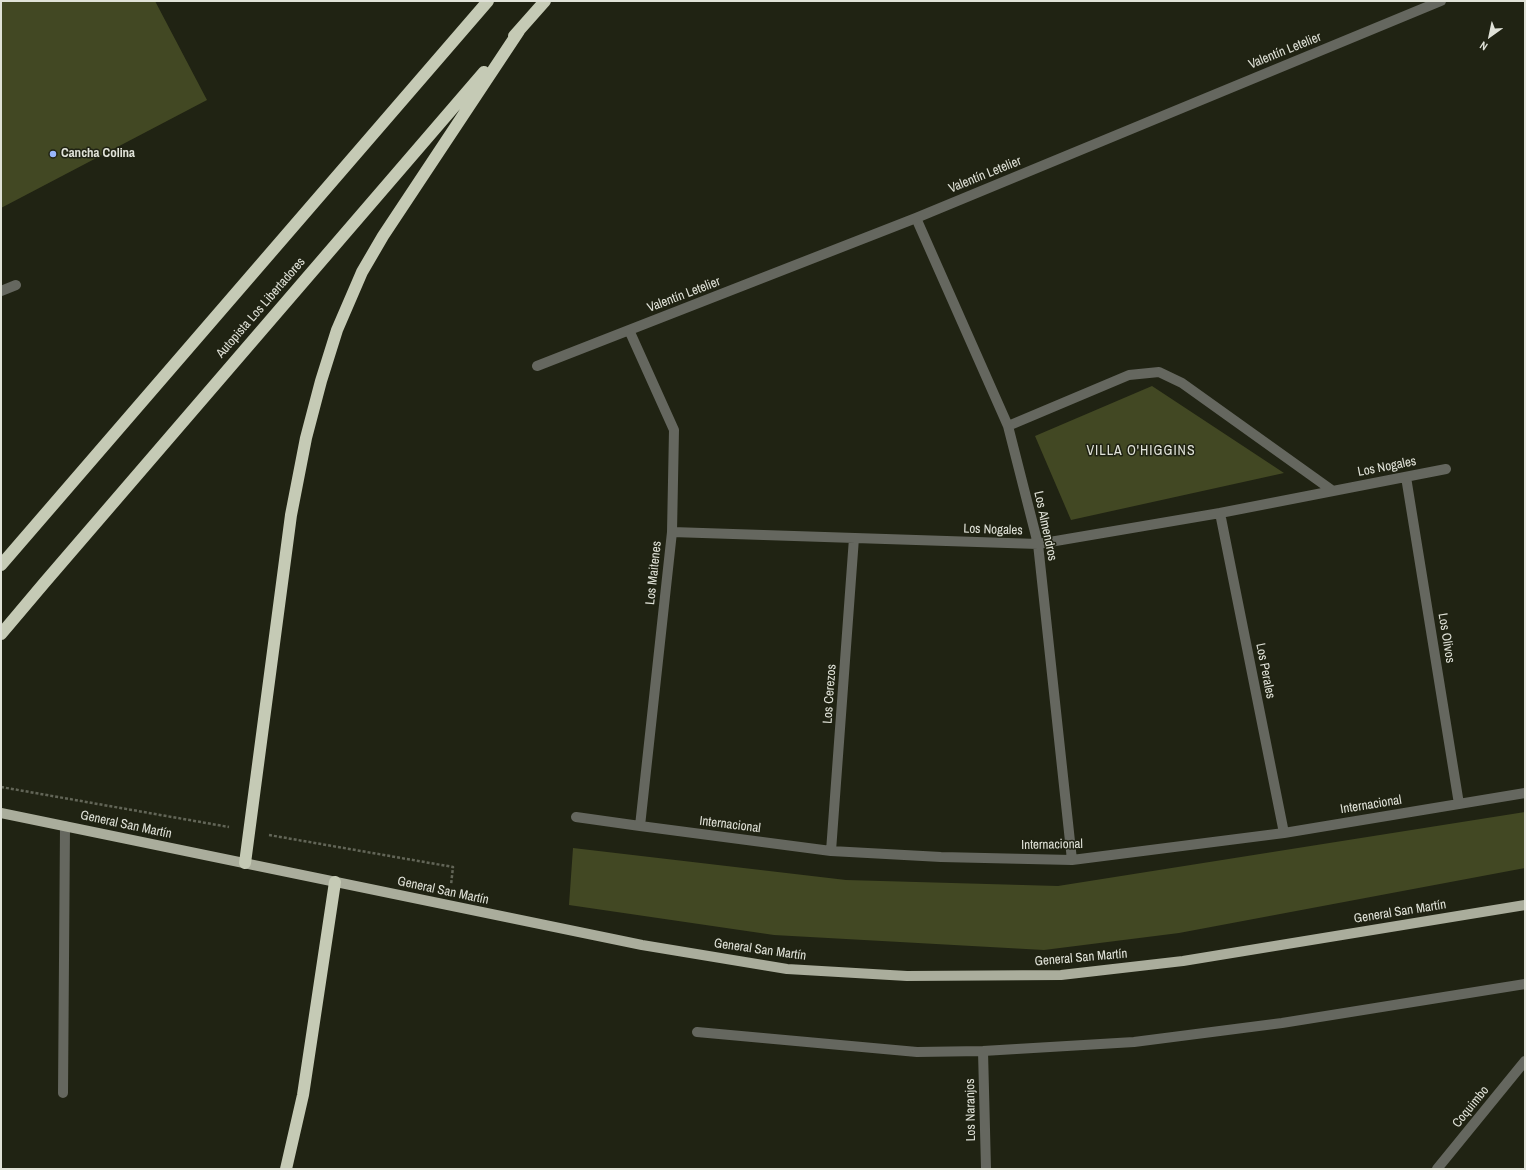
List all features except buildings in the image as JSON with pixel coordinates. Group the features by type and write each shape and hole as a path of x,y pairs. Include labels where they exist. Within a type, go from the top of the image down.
{"highway":[{"path":"1,565 488,1"},
{"name":"Autopista Los Libertadores","path":"1,634 545,1"},
{"path":"245,863 291,515 306,438 320,381 337,330 362,272 383,236 519,31"},
{"path":"286,1169 303,1095 334,882"}],"main road":[{"name":"General San Martín","path":"1,813 642,945 787,969 907,976 1061,975 1191,960 1525,905"}],"street":[{"name":"Valentín Letelier","path":"537,366 916,218 1441,1"},
{"name":"Los Almendros","path":"916,218 1008,426 1038,544 1072,860"},
{"path":"1,291 16,285"},
{"name":"Los Maitenes","path":"630,330 674,430 672,532 640,826"},
{"path":"1008,426 1129,375 1159,372 1182,383 1333,491"},
{"name":"Los Nogales","path":"672,532 1038,544 1220,514 1446,469"},
{"name":"Los Olivos","path":"1406,477 1459,804"},
{"name":"Los Perales","path":"1220,514 1284,833"},
{"name":"Los Cerezos","path":"831,851 854,538"},
{"name":"Internacional","path":"576,817 831,851 941,857 1072,860 1284,833 1525,793"},
{"path":"63,1093 65,826"},
{"path":"697,1032 916,1052 983,1051 1134,1042 1282,1023 1525,984"},
{"name":"Los Naranjos","path":"983,1051 986,1169"},
{"name":"Coquimbo","path":"1437,1169 1525,1061"}],"green space":[{"name":"Cancha Colina","path":"1,1 155,1 207,100 1,208"},
{"path":"1152,386 1284,473 1071,520 1035,436"},
{"path":"1525,812 1525,868 1179,933 1044,950 774,935 569,905 573,848 846,880 1058,886"}],"place":[{"name":"Cancha Colina","path":"53,154"}],"district":[{"name":"VILLA O'HIGGINS","path":"1141,451"}]}
